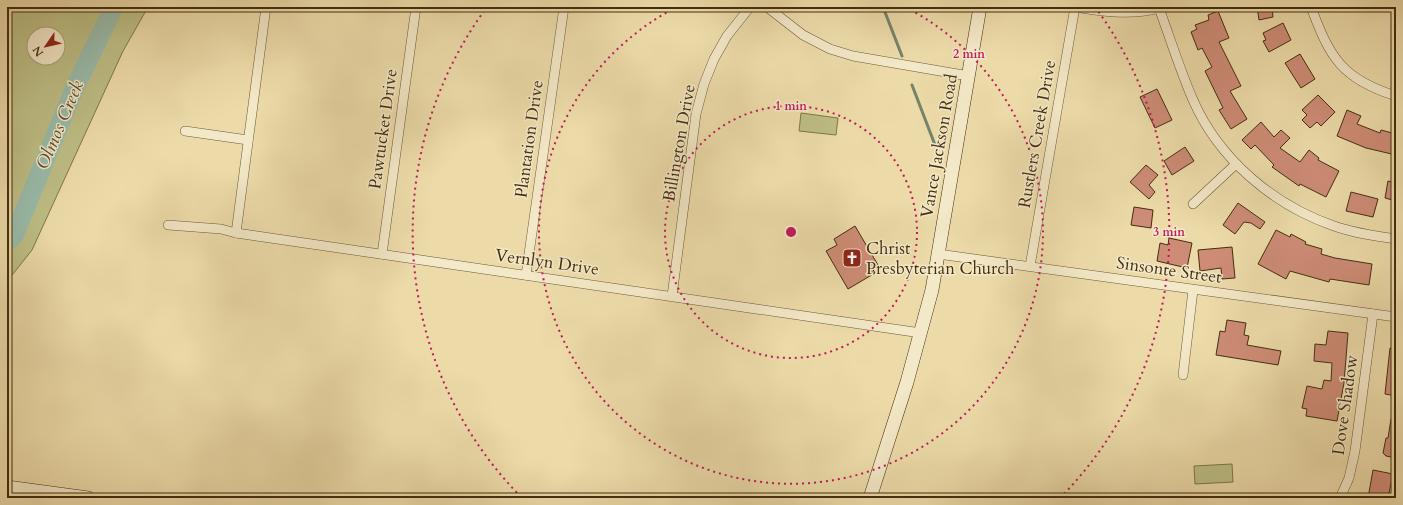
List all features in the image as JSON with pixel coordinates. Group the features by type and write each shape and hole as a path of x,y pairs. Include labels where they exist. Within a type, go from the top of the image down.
{"main road":[{"name":"Vance Jackson Road","path":"870,498 921,333 932,290 980,7"},
{"path":"7,487 88,498"}],"street":[{"path":"236,233 266,7"},
{"name":"Pawtucket Drive","path":"382,254 416,7"},
{"name":"Plantation Drive","path":"526,275 564,7"},
{"name":"Billington Drive","path":"672,296 696,114 704,84 714,59 727,36 750,7"},
{"path":"767,7 803,35 830,49 854,56 969,76"},
{"path":"1075,7 1115,13 1132,13 1161,8 1193,100 1206,125 1236,164 1274,196 1312,218 1358,233 1396,239"},
{"name":"Rustlers Creek Drive","path":"1030,266 1075,7"},
{"path":"1311,7 1325,42 1342,67 1360,82 1396,96"},
{"path":"185,131 248,140"},
{"path":"1193,204 1236,164"},
{"name":"Vernlyn Drive","path":"168,225 221,229 236,233 921,333"},
{"name":"Sinsonte Street","path":"938,254 1396,317"},
{"path":"1183,375 1193,290"},
{"name":"Dove Shadow","path":"1340,498 1349,478 1355,451 1373,314"}],"green space":[{"path":"7,7 148,7 123,51 32,250 13,274 7,278"},
{"path":"801,113 838,118 836,135 799,131"},
{"path":"1232,464 1233,482 1195,484 1194,466"}],"building":[{"path":"1257,7 1272,7 1273,17 1259,20"},
{"path":"1218,11 1229,38 1219,42 1241,86 1230,91 1247,119 1231,129 1219,110 1223,108 1205,71 1212,67 1202,48 1198,50 1191,32 1197,29 1195,25 1209,20 1208,15"},
{"path":"1283,23 1291,40 1269,52 1263,41 1266,40 1263,33"},
{"path":"1300,54 1315,79 1301,88 1285,63"},
{"path":"1157,89 1172,120 1155,128 1140,97"},
{"path":"1318,95 1335,112 1321,126 1317,122 1310,128 1302,120 1307,115 1302,110"},
{"path":"1347,110 1361,116 1357,124 1380,133 1381,130 1396,134 1396,155 1366,148 1337,136"},
{"path":"1261,122 1274,137 1281,130 1290,138 1280,148 1300,162 1309,150 1319,158 1318,160 1339,171 1326,197 1300,184 1299,186 1272,167 1274,165 1255,145 1251,149 1242,140"},
{"path":"1185,147 1194,161 1172,175 1164,161"},
{"path":"1146,165 1158,175 1149,185 1155,192 1149,199 1130,182"},
{"path":"1388,181 1396,183 1396,201 1385,198"},
{"path":"1351,192 1378,199 1373,217 1346,211"},
{"path":"1238,203 1265,222 1260,229 1251,223 1244,222 1235,234 1223,225"},
{"path":"1134,207 1153,210 1151,228 1131,225"},
{"name":"Christ Presbyterian Church","path":"855,226 878,265 872,268 875,273 848,289 826,251 837,245 834,239"},
{"path":"1276,230 1290,237 1291,234 1306,242 1305,244 1322,249 1321,254 1335,258 1372,264 1369,285 1330,279 1329,282 1290,271 1286,279 1258,264"},
{"path":"1169,238 1192,243 1187,268 1157,261 1160,243 1168,245"},
{"path":"1232,247 1235,278 1222,279 1221,268 1200,271 1198,250"},
{"path":"1227,320 1246,323 1244,335 1249,336 1247,345 1281,351 1278,365 1216,355 1220,331 1225,332"},
{"path":"1328,331 1348,333 1344,383 1337,421 1306,416 1307,409 1302,408 1307,386 1322,389 1324,380 1331,381 1332,363 1314,361 1315,344 1326,345"},
{"path":"1390,348 1396,349 1396,396 1385,394"},
{"path":"1391,419 1396,419 1396,458 1386,456 1383,453 1386,438 1388,438"},
{"path":"1373,470 1393,474 1388,498 1368,498"}],"waterway":[{"name":"Olmos Creek","path":"7,242 14,236 75,87 114,7"},
{"path":"883,7 902,56"},
{"path":"912,85 935,145"}],"place":[{"name":"Christ Presbyterian Church","path":"852,258"}]}
